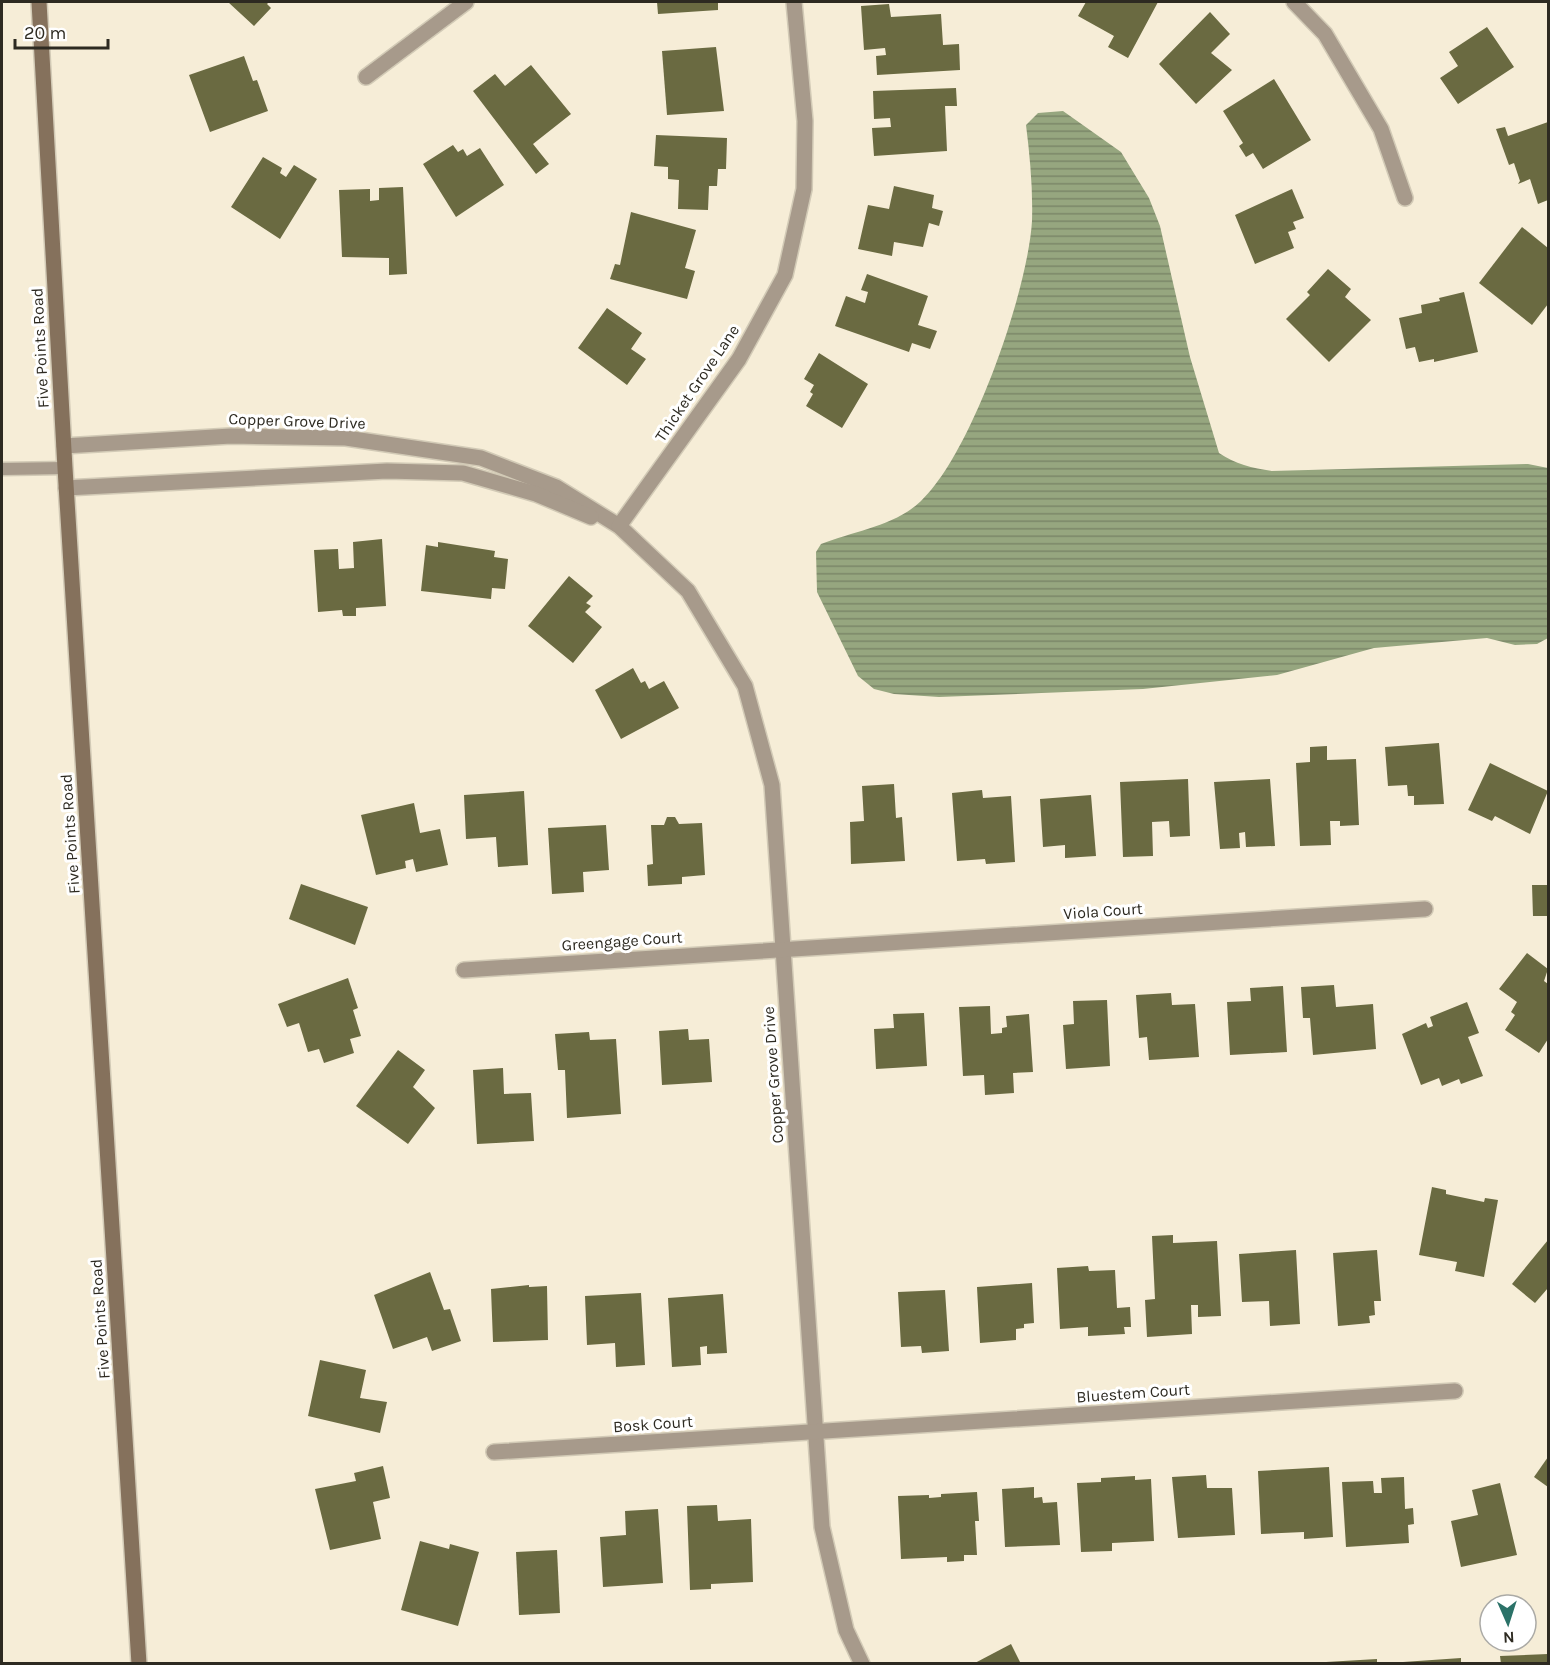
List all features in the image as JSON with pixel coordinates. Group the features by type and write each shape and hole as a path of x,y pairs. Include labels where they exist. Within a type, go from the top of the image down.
{"street":[{"name":"Five Points Road","path":"39,2 66,488 140,1664"},
{"path":"366,77 466,2"},
{"name":"Thicket Grove Lane","path":"619,526 740,359 784,275 804,189 805,121 794,2"},
{"path":"1294,2 1324,34 1380,129 1405,198"},
{"name":"Copper Grove Drive","path":"64,446 231,436 346,438 481,458 556,487 619,526 688,591 745,686 772,785 822,1527 846,1630 862,1664"},
{"name":"Copper Grove Drive","path":"66,488 387,471 463,473 536,494 589,517 619,526"},
{"name":"Viola Court","path":"783,950 1425,909"},
{"name":"Greengage Court","path":"464,970 783,950"},
{"name":"Bluestem Court","path":"814,1431 1455,1391"},
{"name":"Bosk Court","path":"495,1452 814,1431"}],"lane":[{"path":"2,469 65,468"}],"shaded area":[{"path":"1063,111 1121,152 1149,198 1160,226 1190,357 1219,453 1244,465 1272,471 1528,464 1548,468 1548,638 1537,644 1515,645 1487,638 1374,648 1277,675 1143,689 939,697 894,694 874,689 858,676 817,592 816,552 821,544 887,522 911,509 921,501 940,478 959,447 977,410 1009,327 1028,251 1032,197 1026,125 1038,113"}],"building":[{"path":"228,2 269,2 267,4 271,8 254,26"},
{"path":"657,2 718,2 718,10 658,14"},
{"path":"1086,2 1158,2 1128,58 1108,47 1114,36 1078,16"},
{"path":"889,4 891,17 941,14 943,45 959,44 960,70 877,75 876,56 886,55 885,48 864,50 861,6"},
{"path":"1210,12 1230,34 1211,53 1232,70 1196,104 1159,64"},
{"path":"1487,27 1514,67 1458,104 1440,78 1458,66 1449,52"},
{"path":"716,47 724,111 667,115 662,51"},
{"path":"244,56 253,81 257,80 268,111 210,132 189,75"},
{"path":"531,65 571,114 533,144 549,164 536,174 473,91 495,74 505,86"},
{"path":"1274,79 1311,140 1263,169 1253,153 1246,157 1239,146 1243,143 1223,111"},
{"path":"956,88 957,106 945,106 947,151 874,156 872,128 891,127 890,118 874,119 873,91"},
{"path":"1548,122 1548,200 1538,204 1530,179 1518,184 1520,181 1514,163 1509,165 1496,129 1505,127 1508,136"},
{"path":"656,135 727,138 726,169 718,169 717,186 709,186 708,210 678,209 679,180 668,179 668,167 654,166"},
{"path":"453,145 458,152 463,149 467,156 480,148 504,185 456,217 423,164"},
{"path":"263,157 282,168 280,173 286,177 294,165 317,179 280,239 231,207"},
{"path":"894,186 934,195 932,208 943,211 939,226 929,223 923,247 894,242 892,256 858,249 868,205 889,209"},
{"path":"403,187 407,274 389,275 389,258 342,257 339,190 370,189 370,201 379,200 379,188"},
{"path":"1292,189 1304,218 1293,222 1296,229 1288,232 1294,248 1255,264 1235,215"},
{"path":"631,212 696,230 685,268 695,271 687,299 610,279 615,264 620,265"},
{"path":"1522,227 1548,248 1548,304 1532,325 1479,283"},
{"path":"1328,269 1351,289 1345,297 1371,320 1329,362 1286,319 1310,295 1307,292"},
{"path":"867,274 928,296 918,325 937,331 930,349 912,343 909,352 835,326 846,296 865,303 868,292 861,290"},
{"path":"1464,292 1478,352 1434,362 1434,359 1419,362 1415,347 1406,349 1399,318 1422,313 1421,305"},
{"path":"607,308 642,333 631,349 646,359 627,385 578,348"},
{"path":"819,353 868,384 842,428 806,406 813,394 810,392 814,385 804,379"},
{"path":"382,539 386,606 356,608 356,616 343,616 342,610 318,612 314,550 338,549 339,569 354,568 353,542"},
{"path":"438,542 495,551 494,557 508,559 505,589 492,588 491,599 421,591 426,545 438,547"},
{"path":"569,576 593,596 586,603 591,606 585,612 602,627 573,663 528,626"},
{"path":"633,668 641,683 645,681 649,689 664,681 679,708 621,739 595,690"},
{"path":"1439,743 1444,804 1414,805 1414,796 1408,796 1407,785 1388,786 1385,747"},
{"path":"1327,746 1327,760 1356,759 1359,825 1340,826 1340,821 1330,821 1331,845 1300,846 1296,763 1310,762 1310,747"},
{"path":"1490,763 1548,791 1530,834 1495,816 1492,821 1468,810"},
{"path":"1188,779 1190,836 1170,837 1169,821 1152,822 1153,856 1123,857 1120,782"},
{"path":"1270,779 1275,846 1246,847 1245,832 1239,833 1240,848 1220,849 1214,782"},
{"path":"894,784 896,818 902,817 905,861 851,864 850,822 864,821 862,786"},
{"path":"982,790 983,798 1011,796 1015,862 986,864 985,859 957,861 952,793"},
{"path":"524,791 528,865 498,867 496,837 466,839 464,795"},
{"path":"1091,795 1096,856 1065,858 1065,845 1043,847 1040,799"},
{"path":"414,803 420,833 440,829 448,865 416,872 413,859 405,861 406,868 376,875 361,815"},
{"path":"667,817 675,817 679,824 702,823 705,875 682,877 682,884 648,886 647,865 653,864 651,825 664,825"},
{"path":"606,825 609,870 583,872 584,892 552,894 548,828"},
{"path":"301,884 368,907 355,945 289,919"},
{"path":"1532,885 1548,885 1548,916 1533,916"},
{"path":"1527,953 1548,969 1544,981 1548,984 1548,1039 1539,1053 1505,1030 1515,1015 1511,1012 1517,1002 1499,989"},
{"path":"348,978 358,1008 353,1010 361,1036 350,1039 354,1053 324,1063 319,1049 308,1052 299,1023 287,1027 278,1004"},
{"path":"1334,985 1336,1007 1373,1004 1376,1049 1313,1055 1310,1018 1303,1018 1301,987"},
{"path":"1283,986 1287,1052 1230,1055 1227,1002 1251,1001 1250,988"},
{"path":"1171,993 1172,1005 1195,1004 1199,1057 1149,1060 1147,1037 1139,1038 1136,995"},
{"path":"1107,1000 1110,1066 1066,1069 1063,1025 1074,1024 1073,1001"},
{"path":"1467,1002 1479,1033 1468,1037 1483,1076 1461,1084 1459,1079 1442,1086 1439,1078 1421,1085 1402,1034 1426,1023 1428,1028 1433,1026 1430,1017"},
{"path":"990,1006 991,1034 1002,1033 1002,1028 1007,1027 1006,1016 1029,1014 1033,1072 1013,1073 1014,1093 985,1095 984,1075 963,1076 959,1007"},
{"path":"924,1013 927,1066 876,1069 874,1029 894,1028 893,1014"},
{"path":"688,1029 689,1040 709,1039 712,1082 662,1085 659,1031"},
{"path":"589,1032 590,1040 616,1039 621,1114 567,1118 565,1070 558,1070 555,1034"},
{"path":"398,1050 425,1070 413,1087 435,1108 408,1144 356,1106"},
{"path":"503,1068 504,1094 531,1093 534,1141 477,1144 473,1070"},
{"path":"1432,1187 1446,1190 1446,1194 1484,1202 1485,1198 1498,1200 1484,1277 1455,1271 1457,1262 1419,1255"},
{"path":"1173,1235 1173,1243 1217,1241 1221,1316 1198,1317 1198,1305 1191,1305 1192,1334 1147,1337 1145,1300 1155,1299 1152,1236"},
{"path":"1548,1240 1548,1288 1535,1303 1512,1284"},
{"path":"1296,1250 1300,1324 1270,1326 1269,1301 1242,1302 1239,1254"},
{"path":"1377,1250 1381,1301 1374,1301 1375,1315 1369,1316 1370,1323 1338,1326 1333,1253"},
{"path":"1088,1266 1089,1271 1115,1270 1117,1308 1130,1307 1131,1327 1124,1327 1125,1334 1088,1336 1088,1327 1060,1329 1057,1268"},
{"path":"430,1272 444,1310 450,1309 461,1341 432,1351 427,1337 393,1349 374,1295"},
{"path":"1032,1283 1034,1323 1024,1324 1024,1328 1016,1329 1016,1340 980,1343 977,1287"},
{"path":"529,1285 529,1287 547,1286 548,1340 493,1342 491,1289"},
{"path":"945,1290 949,1351 922,1353 921,1346 901,1347 898,1292"},
{"path":"641,1293 645,1365 616,1367 615,1343 587,1345 585,1296"},
{"path":"723,1294 727,1353 707,1354 707,1346 700,1347 701,1365 672,1367 668,1298"},
{"path":"320,1360 366,1370 360,1398 387,1402 380,1433 308,1416"},
{"path":"1548,1457 1548,1487 1534,1477"},
{"path":"383,1466 390,1498 373,1502 381,1539 330,1550 315,1489 356,1481 354,1473"},
{"path":"1329,1467 1333,1537 1304,1539 1304,1532 1261,1534 1258,1471"},
{"path":"1206,1475 1207,1488 1232,1488 1235,1535 1178,1538 1172,1477"},
{"path":"1135,1476 1135,1480 1151,1479 1154,1541 1112,1543 1112,1551 1081,1552 1077,1483 1101,1482 1101,1478"},
{"path":"1404,1477 1405,1509 1413,1508 1414,1524 1408,1525 1409,1543 1346,1547 1342,1482 1373,1481 1374,1493 1382,1493 1381,1478"},
{"path":"1500,1483 1517,1555 1461,1567 1451,1521 1478,1515 1472,1490"},
{"path":"1034,1487 1034,1498 1042,1497 1043,1503 1057,1502 1060,1545 1005,1547 1002,1489"},
{"path":"977,1492 979,1521 975,1521 977,1555 964,1555 964,1561 947,1562 947,1557 901,1559 898,1496 929,1495 929,1498 941,1497 941,1494"},
{"path":"717,1505 718,1521 751,1519 753,1582 711,1584 711,1589 690,1590 687,1506"},
{"path":"658,1509 663,1583 603,1587 600,1537 626,1535 625,1511"},
{"path":"420,1541 449,1549 450,1544 479,1552 458,1626 401,1610"},
{"path":"557,1550 560,1613 519,1615 516,1552"},
{"path":"1011,1644 1021,1664 973,1664"},
{"path":"1548,1654 1548,1664 1501,1664 1500,1656"},
{"path":"1461,1658 1461,1664 1403,1664 1403,1662"},
{"path":"1377,1659 1377,1664 1326,1664 1326,1662"}]}
